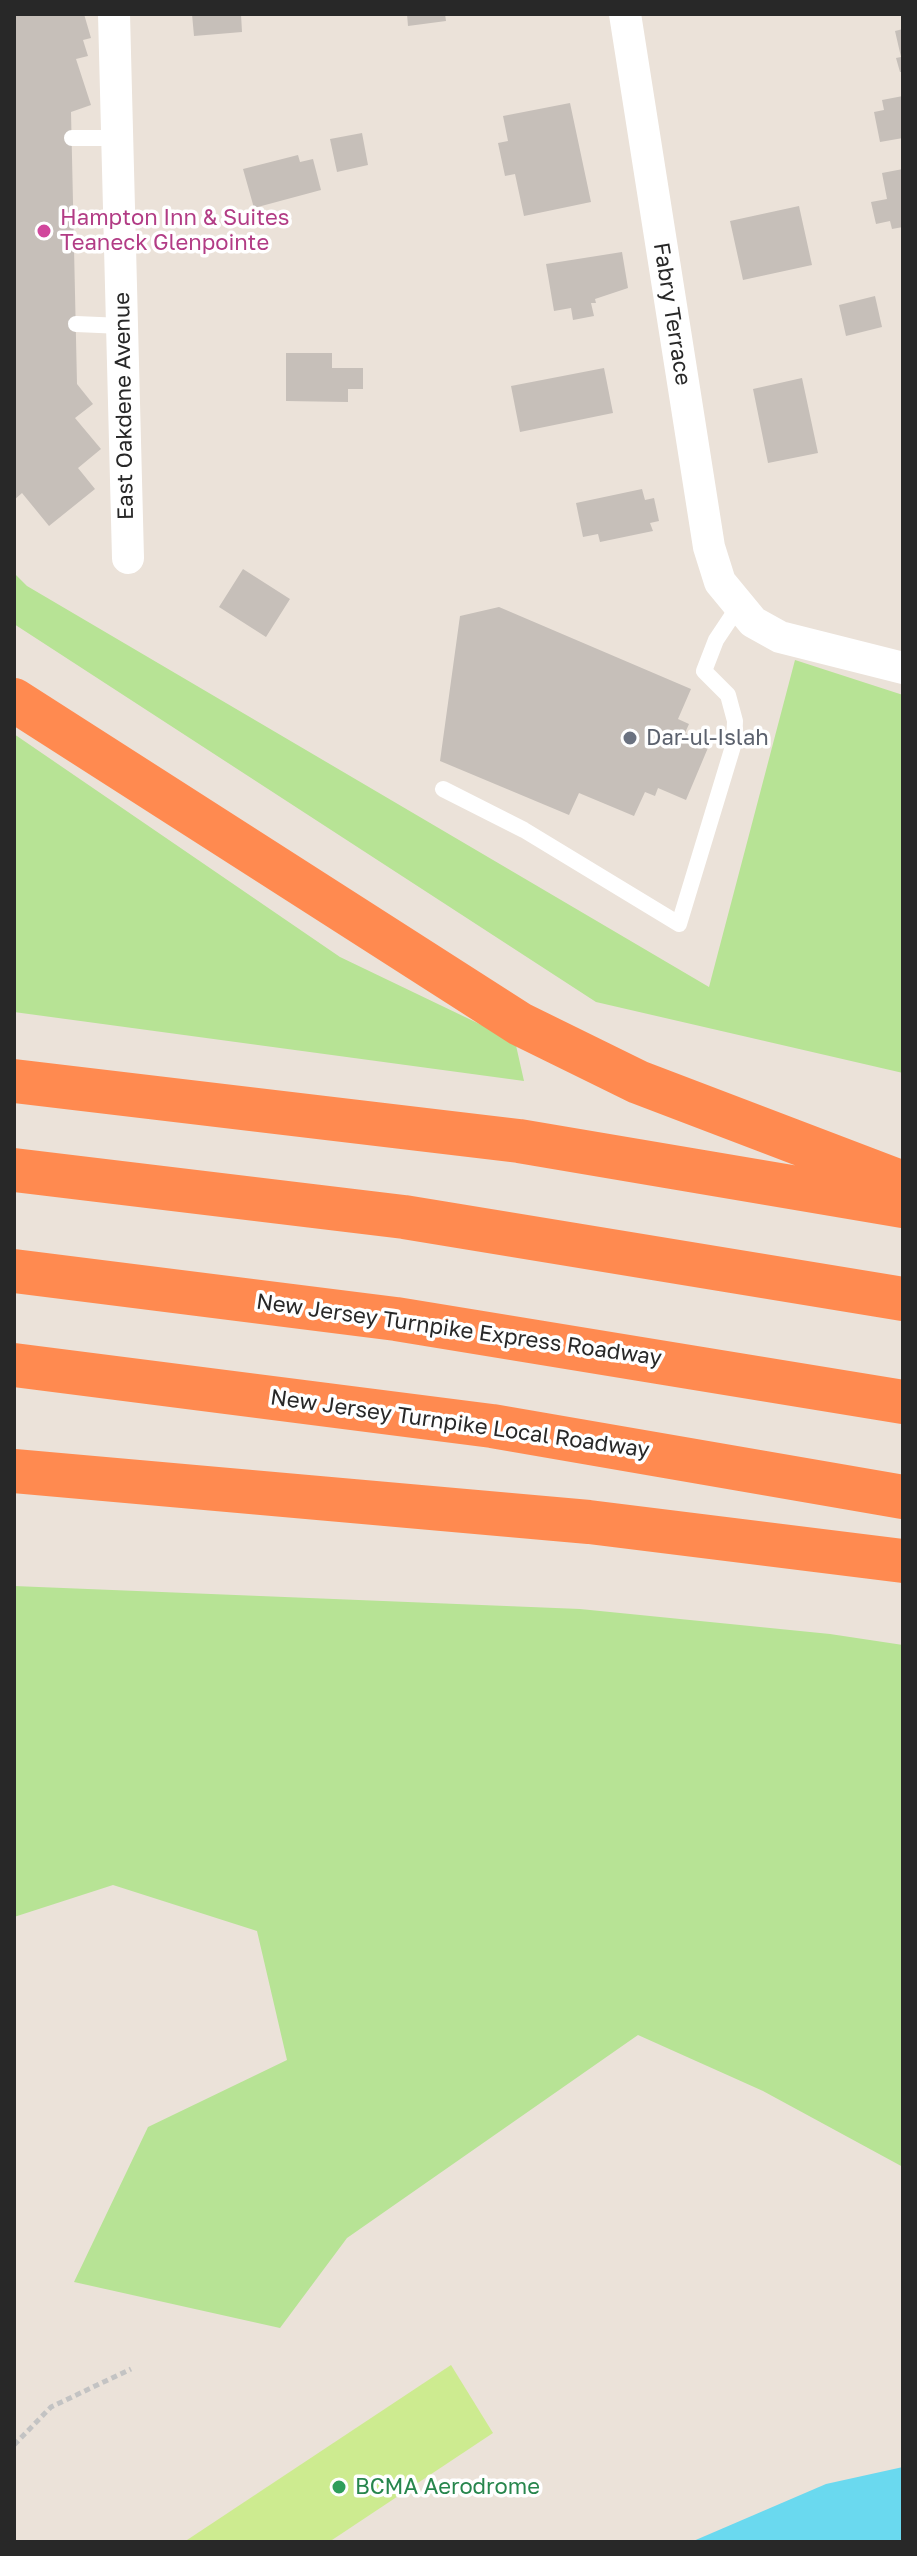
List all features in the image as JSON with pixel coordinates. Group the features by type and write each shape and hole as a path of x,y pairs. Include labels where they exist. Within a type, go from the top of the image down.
{"highway":[{"path":"14,700 520,1024 638,1082 903,1183"},
{"path":"14,1081 519,1141 903,1206"},
{"path":"14,1170 404,1217 903,1299"},
{"name":"New Jersey Turnpike Express Roadway","path":"14,1271 410,1321 903,1402"},
{"name":"New Jersey Turnpike Local Roadway","path":"14,1365 492,1426 903,1497"},
{"path":"14,1471 589,1522 903,1561"}],"street":[{"name":"East Oakdene Avenue","path":"114,14 128,558"},
{"name":"Fabry Terrace","path":"625,14 709,547 720,582 738,607"},
{"path":"738,607 753,622 780,637 903,668"}],"lane":[{"path":"72,138 117,138"},
{"path":"76,324 122,326"},
{"path":"443,789 524,830 679,924 734,743 735,721 728,695 704,671 716,640 738,607"}],"path":[{"path":"14,2445 51,2407 131,2369"}],"green space":[{"path":"14,573 27,586 709,987 795,660 903,695 903,1073 596,1002 14,624"},
{"path":"14,734 340,957 515,1041 524,1081 14,1012"},
{"path":"14,1586 580,1609 830,1634 903,1645 903,2167 763,2091 638,2035 347,2238 280,2328 74,2282 148,2127 287,2060 257,1931 113,1885 14,1917"},
{"name":"BCMA Aerodrome","path":"451,2365 493,2433 329,2542 184,2542"}],"water":[{"path":"903,2467 903,2542 691,2542 826,2484"}],"building":[{"name":"Hampton Inn & Suites Teaneck Glenpointe","path":"14,14 84,14 91,38 83,40 88,56 76,59 91,105 71,112 77,384 93,404 75,418 101,449 78,468 95,489 49,526 22,493 14,500"},
{"path":"192,14 241,14 242,32 194,36"},
{"path":"407,14 445,14 446,21 408,26"},
{"path":"903,29 903,72 900,72 896,58 901,57 895,31"},
{"path":"903,96 903,138 880,142 874,112 884,110 882,100"},
{"path":"570,103 591,202 524,216 515,174 505,176 498,143 508,141 503,116"},
{"path":"362,133 368,165 337,172 330,139"},
{"path":"298,155 300,162 313,159 321,190 254,208 243,169"},
{"path":"903,169 903,227 892,229 890,221 876,224 871,202 887,199 882,173"},
{"path":"799,206 812,265 743,280 730,221"},
{"path":"622,252 628,288 595,299 596,303 591,303 594,316 573,320 571,308 554,311 546,264"},
{"path":"875,296 882,327 846,336 839,305"},
{"path":"286,353 332,353 332,368 363,368 363,389 348,389 348,402 286,401"},
{"path":"604,368 613,413 520,432 511,386"},
{"path":"802,378 818,453 768,463 753,389"},
{"path":"642,489 645,500 654,498 659,521 650,523 653,531 600,542 598,534 583,537 576,503"},
{"path":"243,569 290,599 266,637 219,607"},
{"path":"499,607 691,689 678,719 689,724 685,733 710,743 686,800 658,788 655,796 645,792 634,816 579,793 569,815 440,761 460,616"}],"place":[{"name":"Hampton Inn & Suites Teaneck Glenpointe","path":"44,231"},
{"name":"Dar-ul-Islah","path":"630,738"},
{"name":"BCMA Aerodrome","path":"339,2487"}]}
